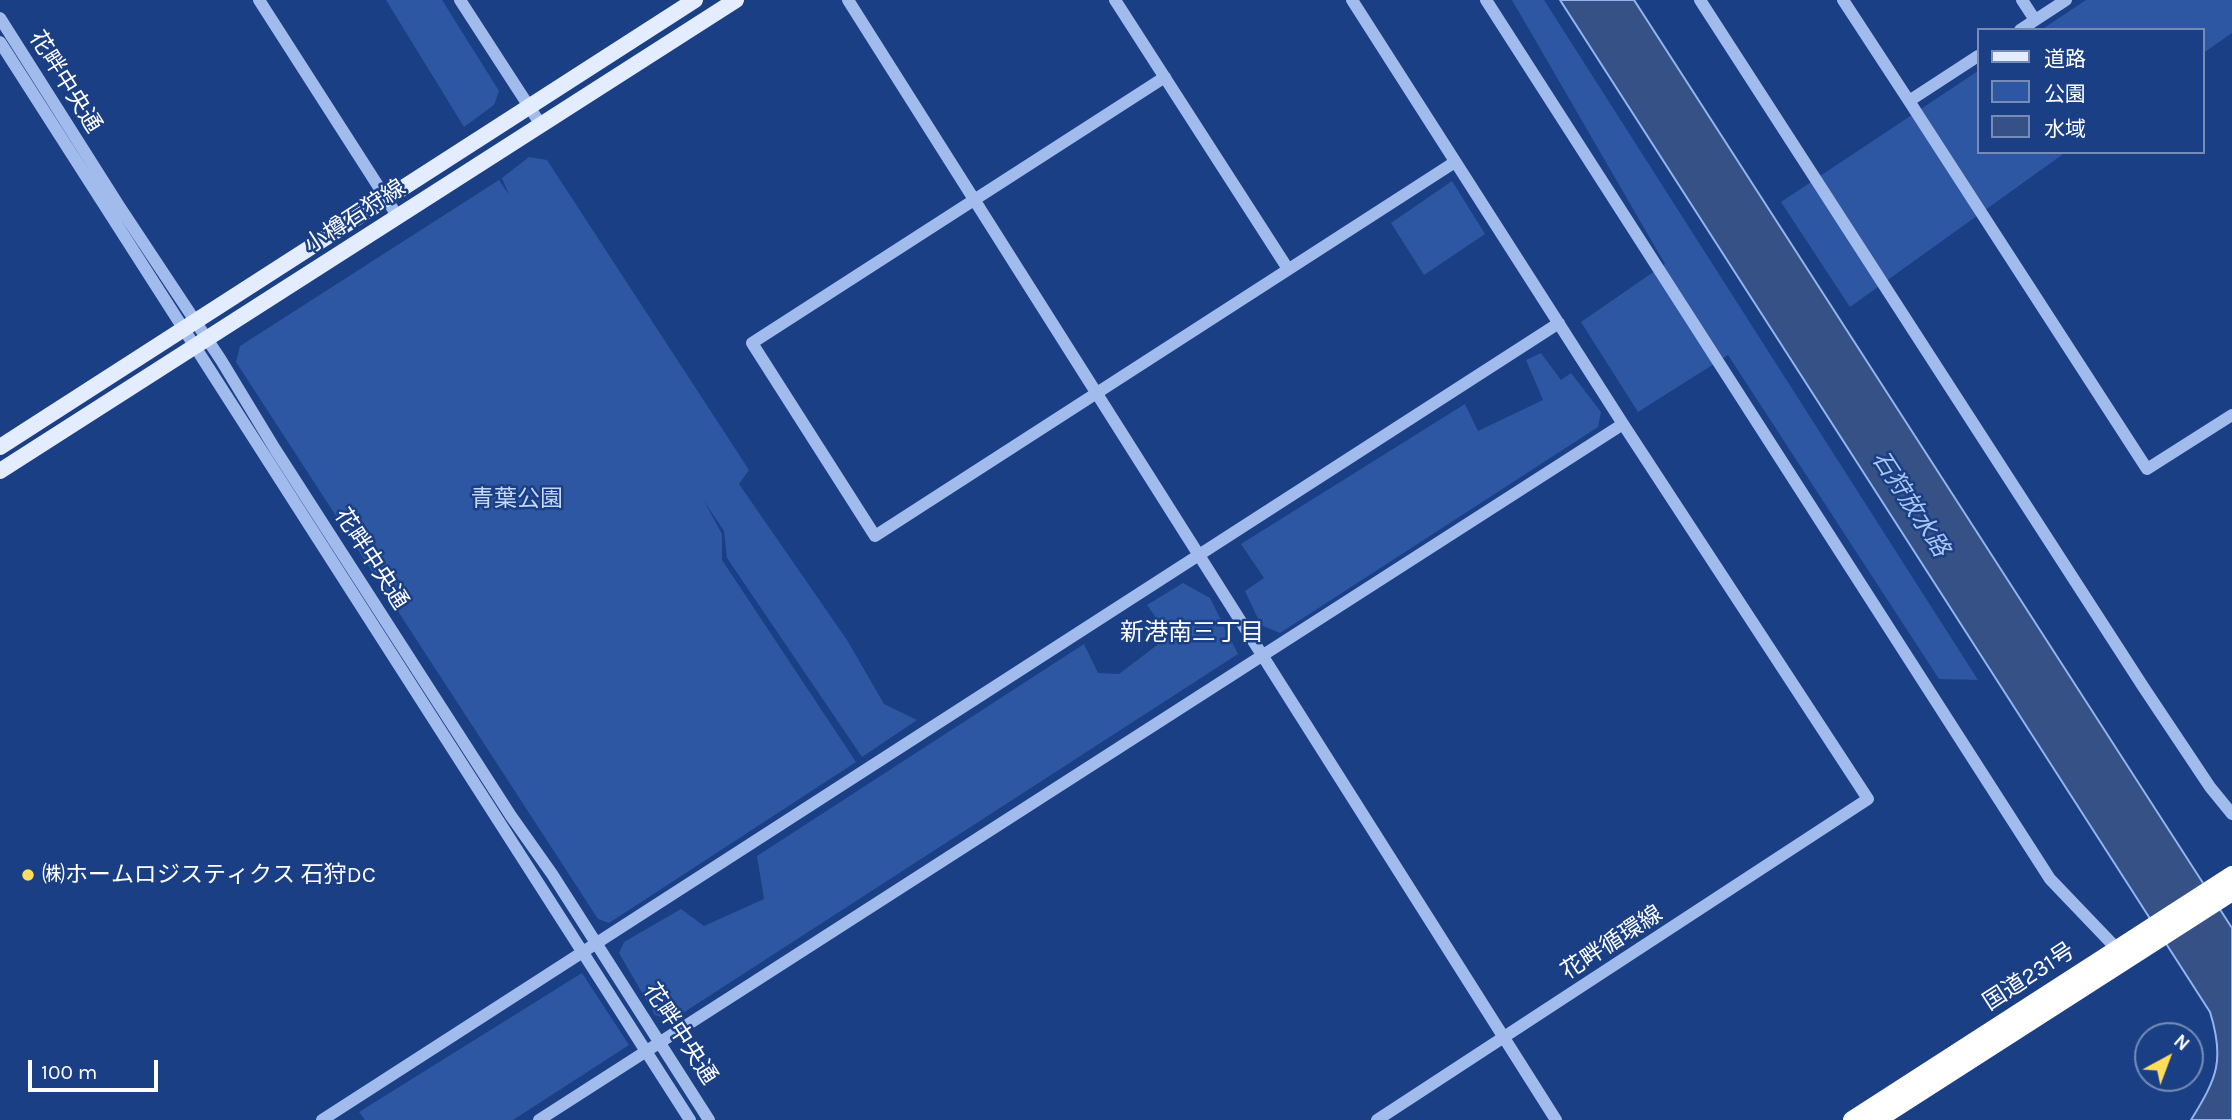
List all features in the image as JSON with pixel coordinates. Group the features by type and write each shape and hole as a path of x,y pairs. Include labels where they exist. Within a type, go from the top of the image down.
{"highway":[{"name":"国道231号","path":"1877,1120 2230,884"},
{"name":"国道231号","path":"1852,1120 2117,949 2145,939"}],"main road":[{"name":"小樽石狩線","path":"0,447 695,0"},
{"name":"小樽石狩線","path":"0,471 736,0"}],"street":[{"path":"259,0 398,216"},
{"path":"460,0 541,125"},
{"path":"848,0 1556,1120"},
{"path":"1115,0 1288,269"},
{"path":"539,1120 1623,424 1352,0"},
{"path":"1486,0 2050,879 2117,949"},
{"path":"1700,0 2152,699 2210,787 2232,814"},
{"path":"1843,0 2147,469 2232,415"},
{"path":"2022,0 2035,20"},
{"path":"2023,28 2066,0"},
{"name":"花畔中央通","path":"0,18 119,205 190,326"},
{"name":"花畔中央通","path":"0,42 489,782 531,841 709,1120"},
{"path":"1909,101 1976,58"},
{"path":"1165,77 752,343 875,536 1455,162"},
{"path":"322,1120 1559,323"},
{"name":"花畔中央通","path":"201,343 262,453 273,465 690,1120"},
{"name":"花畔循環線","path":"1377,1120 1868,799 1623,424"}],"green space":[{"path":"386,0 442,0 499,91 494,105 464,127"},
{"path":"1512,0 1544,0 1978,680 1939,679 1728,355 1638,412 1581,322 1665,264"},
{"path":"2086,0 2232,0 2232,33 2204,53 2204,28 2044,28"},
{"path":"1976,72 1976,154 2063,154 1850,307 1781,202"},
{"name":"青葉公園","path":"529,157 547,160 749,470 739,484 847,640 884,704 917,720 862,757 727,558 724,531 704,501 722,534 722,560 856,762 609,923 598,919 236,362 240,346 499,180 509,195 502,178"},
{"path":"1452,181 1485,234 1424,275 1391,223"},
{"path":"1541,353 1561,380 1571,373 1601,412 1598,427 1280,633 1261,625 1245,591 1264,578 1241,544 1465,404 1478,431 1543,400 1526,360"},
{"path":"1183,583 1210,598 1238,654 672,1020 655,1015 619,953 624,942 681,909 704,926 764,899 757,856 1084,644 1098,673 1119,674 1169,636 1147,605"},
{"path":"582,973 629,1045 513,1120 365,1120 359,1112"}],"water":[{"name":"石狩放水路","path":"1560,0 1634,0 2232,928 2232,1120 2191,1120 2207,1092 2216,1068 2217,1043 2210,1012"}],"place":[{"name":"㈱ホームロジスティクス 石狩DC","path":"28,875"}],"district":[{"name":"新港南三丁目","path":"1192,633"}]}
